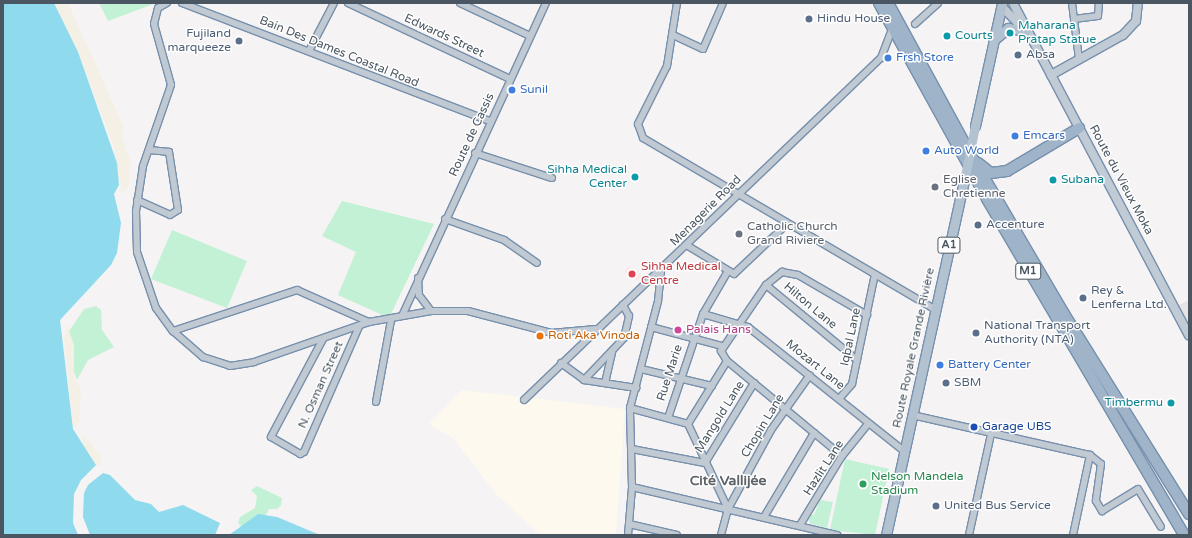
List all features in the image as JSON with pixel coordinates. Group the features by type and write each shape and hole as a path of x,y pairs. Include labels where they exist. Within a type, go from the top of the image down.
{"highway":[{"name":"M1","path":"879,3 892,30 1184,535"},
{"name":"M1","path":"888,3 972,157 1064,314 1189,514"},
{"path":"972,157 991,173 1002,172 1080,128"}],"main road":[{"name":"Route du Vieux Moka","path":"1013,3 1189,335"},
{"path":"1051,75 1130,28 1140,14 1138,3"},
{"name":"Route du Vieux Moka","path":"1002,5 1029,34"},
{"name":"Route Royale Grande Rivière","path":"886,535 1002,5"},
{"path":"995,40 1008,28 1029,34"}],"street":[{"path":"167,3 158,8 154,24 171,85 150,150 138,200 137,252 156,308 173,330 203,357 230,366 254,362 359,327 369,322 391,320 402,316 430,311 468,311 551,333 596,329"},
{"name":"Bain Des Dames Coastal Road","path":"182,3 489,121"},
{"path":"309,51 334,3"},
{"name":"Edwards Street","path":"348,3 510,79"},
{"path":"460,3 530,36"},
{"name":"Route de Cassis","path":"402,316 418,276 489,121 546,3"},
{"path":"677,3 672,14 673,35 668,66 638,130 644,138 738,195 935,309"},
{"path":"673,35 703,49 723,3"},
{"path":"915,24 938,3"},
{"path":"1072,3 1079,58"},
{"path":"1074,19 1098,16 1099,3"},
{"name":"Menagerie Road","path":"524,400 596,329 688,246 738,195 881,58 892,30"},
{"path":"138,200 170,215 178,210 169,152 150,150"},
{"path":"475,153 552,178"},
{"path":"445,219 504,240 537,263"},
{"path":"688,246 728,271 741,271 788,224"},
{"path":"628,535 632,487 630,408 651,328 661,270"},
{"name":"Rue Marie","path":"668,418 693,339 703,314 728,271"},
{"path":"721,349 766,285 782,272 798,275 867,315"},
{"name":"Iqbal Lane","path":"839,399 852,384 875,274"},
{"path":"418,276 419,295 430,311"},
{"name":"Hilton Lane","path":"766,285 857,360"},
{"path":"173,330 297,290 369,322"},
{"path":"584,380 613,351 629,329 629,312 624,305"},
{"name":"Mozart Lane","path":"703,314 739,322 810,375 868,424 904,451"},
{"path":"376,402 391,320"},
{"name":"N. Osman Street","path":"323,339 272,435 272,441 300,454 304,452 359,327"},
{"path":"651,328 693,339 721,349 727,361 842,456"},
{"path":"605,383 613,351"},
{"path":"688,424 727,361"},
{"path":"561,363 584,380 636,388"},
{"path":"641,369 712,386"},
{"name":"Chopin Lane","path":"721,535 728,509 785,408 810,375"},
{"name":"Mangold Lane","path":"704,463 754,383"},
{"path":"630,408 688,424"},
{"path":"912,415 991,434 1090,455 1101,464 1096,501 1102,511 1138,489 1161,527"},
{"path":"688,424 704,463 728,509"},
{"name":"Hazlit Lane","path":"800,525 842,456 868,424"},
{"path":"764,517 814,432"},
{"path":"969,535 991,434"},
{"path":"632,449 704,463"},
{"path":"1073,535 1090,455"},
{"path":"632,487 800,525 837,535"},
{"path":"629,524 677,535"}],"shaded area":[{"name":"Sihha Medical Centre","path":"628,266 641,276 637,281 624,272"},
{"path":"1189,300 1189,328 1177,306"},
{"path":"462,390 625,409 616,535 540,535 496,494 453,438 429,424"}],"green space":[{"path":"99,3 156,3 108,21"},
{"path":"342,201 434,224 389,318 338,295 356,252 322,236"},
{"path":"172,230 247,261 227,308 151,279"},
{"path":"96,306 101,310 102,330 114,347 88,360 77,380 72,367 72,341 67,334 84,309"},
{"name":"Nelson Mandela Stadium","path":"845,459 889,469 875,535 830,530"},
{"path":"257,486 282,498 281,505 277,509 269,509 261,525 244,529 238,523 240,517 255,508 257,496 251,490"},
{"path":"820,500 833,502 827,528 811,524 807,518 810,514 814,515"}],"sand":[{"path":"54,3 68,3 124,128 122,136 130,161 129,186 122,193 113,144 78,52"},
{"path":"67,325 74,345 74,377 81,390 79,423 73,429 64,338"},
{"path":"82,434 100,454 101,466 96,465 83,448"}],"water":[{"path":"3,3 54,3 78,52 117,163 119,185 114,194 121,223 117,253 111,265 60,320 73,429 96,465 81,480 74,494 73,523 78,535 3,535"},
{"path":"103,473 110,475 135,500 151,504 159,512 183,505 220,523 215,535 90,535 83,517 84,493 88,485"},
{"path":"258,514 277,517 320,535 229,535"}],"place":[{"name":"Hindu House","path":"809,19"},
{"name":"Maharana Pratap Statue","path":"1010,33"},
{"name":"Courts","path":"947,36"},
{"name":"Fujiland marqueeze","path":"239,41"},
{"name":"Absa","path":"1018,55"},
{"name":"Frsh Store","path":"888,58"},
{"name":"Sunil","path":"512,90"},
{"name":"Emcars","path":"1015,136"},
{"name":"Auto World","path":"926,151"},
{"name":"Sihha Medical Center","path":"635,177"},
{"name":"Subana","path":"1053,180"},
{"name":"Eglise Chretienne","path":"935,187"},
{"name":"Accenture","path":"978,225"},
{"name":"Catholic Church Grand Riviere","path":"739,234"},
{"name":"Sihha Medical Centre","path":"632,274"},
{"name":"Rey & Lenferna Ltd.","path":"1083,298"},
{"name":"Palais Hans","path":"678,330"},
{"name":"National Transport Authority (NTA)","path":"976,333"},
{"name":"Roti Aka Vinoda","path":"540,336"},
{"name":"Battery Center","path":"940,365"},
{"name":"SBM","path":"946,383"},
{"name":"Timbermu","path":"1171,403"},
{"name":"Garage UBS","path":"974,427"},
{"name":"Nelson Mandela Stadium","path":"863,484"},
{"name":"United Bus Service","path":"936,506"}],"district":[{"name":"Cité Vallijée","path":"728,481"}]}
